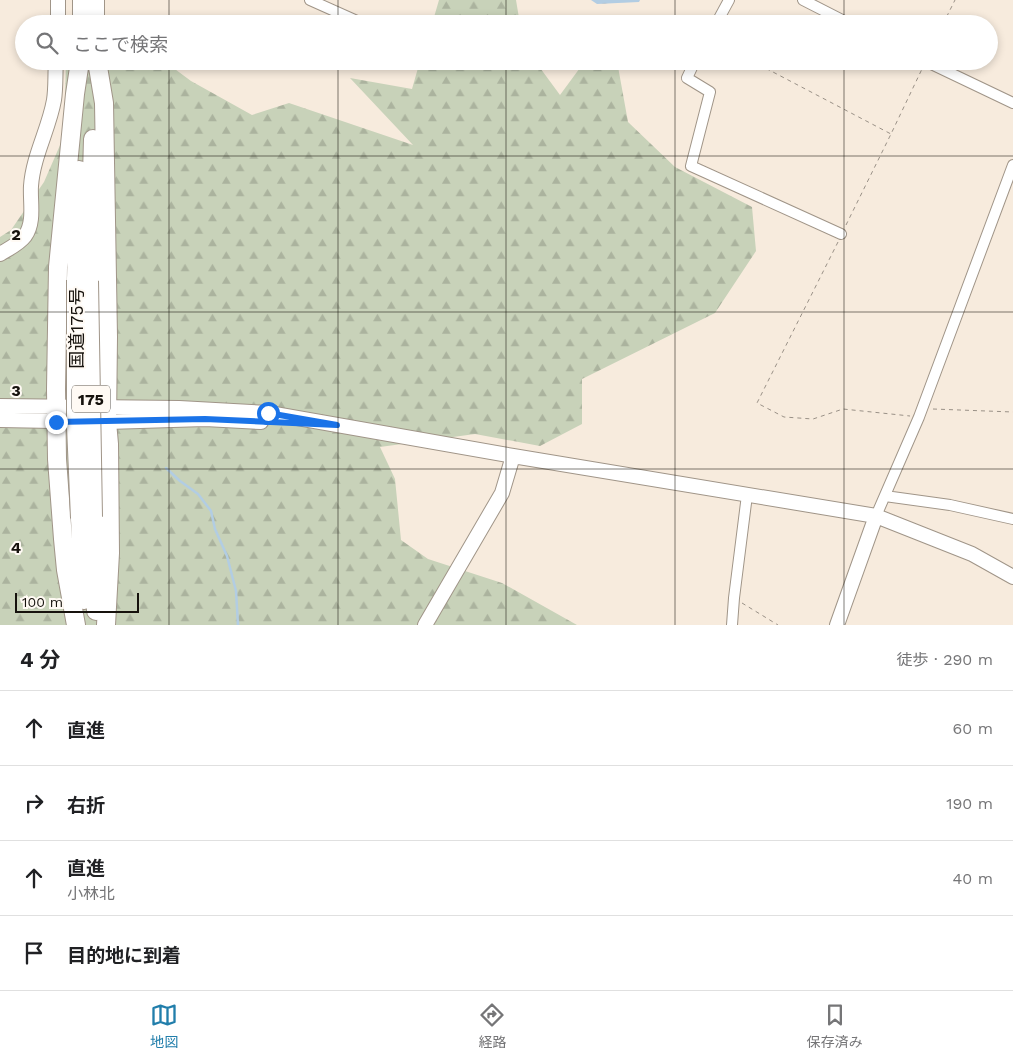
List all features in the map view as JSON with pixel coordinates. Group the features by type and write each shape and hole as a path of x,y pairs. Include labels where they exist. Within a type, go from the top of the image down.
{"highway":[{"path":"82,0 82,15"},
{"path":"95,0 95,15"},
{"path":"76,625 66,570 57,459 56,414 58,267 75,94 79,70"},
{"name":"国道175号","path":"81,70 82,280"},
{"name":"国道175号","path":"95,70 93,139 82,280 76,426 97,625"},
{"path":"97,70 104,103 108,337 107,414 110,553 106,625"},
{"name":"国道175号","path":"85,625 86,518"}],"street":[{"path":"58,0 58,15"},
{"path":"310,0 344,15"},
{"path":"721,15 730,0"},
{"path":"803,0 832,15"},
{"path":"0,254 25,236 30,226 31,185 34,166 54,100 56,70"},
{"path":"691,70 687,78 710,92 692,166 842,234"},
{"path":"943,70 1013,104"},
{"path":"836,625 876,516 921,412 1013,165"},
{"path":"0,406 56,414"},
{"path":"0,420 56,414 107,414 337,425 876,516 972,554 1013,577"},
{"path":"425,625 502,494 513,456"},
{"path":"732,625 747,494"},
{"path":"885,496 950,505 1013,519"}],"path":[{"path":"947,15 954,0"},
{"path":"769,70 891,134"},
{"path":"757,403 784,417 813,420 843,410 1013,412"},
{"path":"734,598 778,625"}],"green space":[{"path":"439,0 516,0 518,15 435,15"},
{"path":"66,70 176,70 191,81 252,115 289,103 413,145 350,78 412,89 417,70 542,70 560,95 578,70 619,70 628,122 675,167 752,207 756,251 715,313 582,379 582,424 540,446 475,434 380,447 395,479 401,540 428,559 502,583 577,625 0,625 0,237 11,230 44,182 64,136"}],"water":[{"path":"591,0 640,0 639,2 597,4"}],"waterway":[{"path":"166,468 198,494 211,511 215,529 227,556 236,591 238,625"}],"route":[{"path":"56,422 205,419 337,425 268,413"}]}
